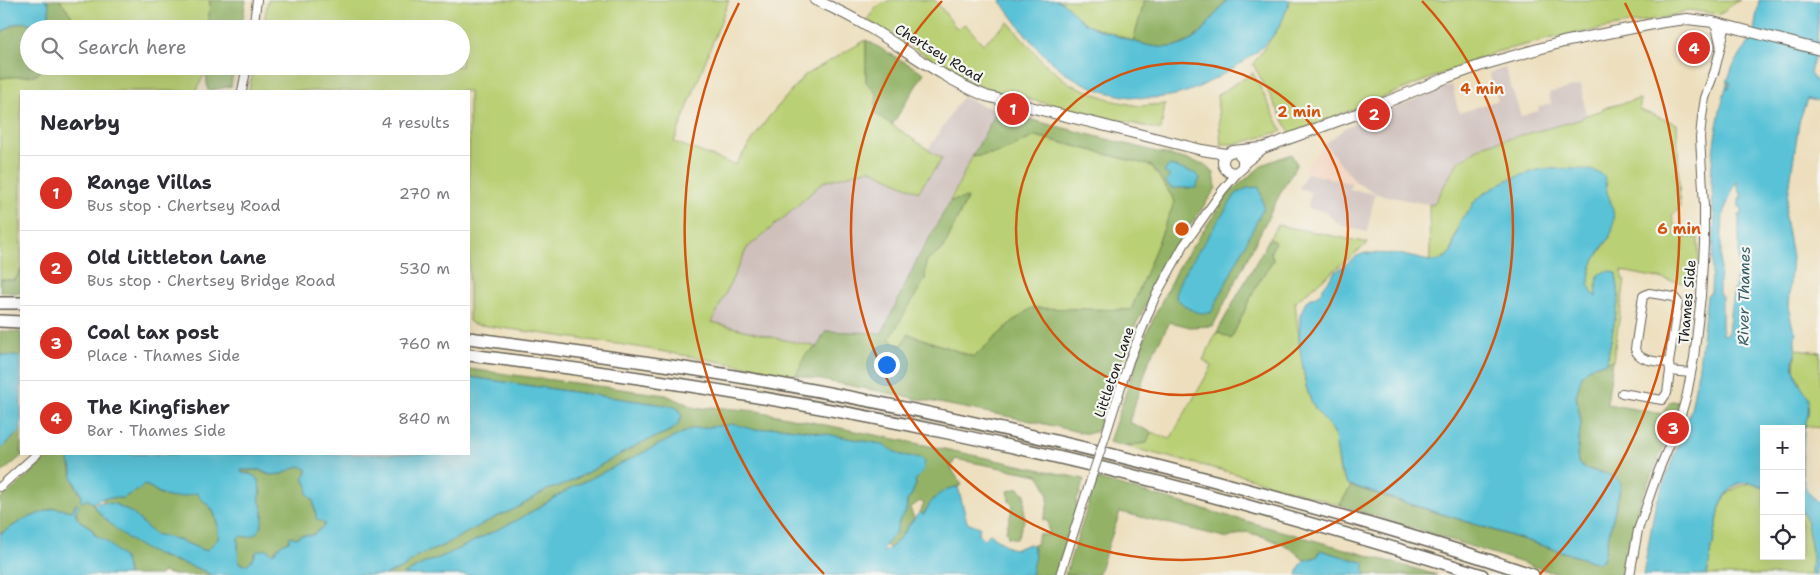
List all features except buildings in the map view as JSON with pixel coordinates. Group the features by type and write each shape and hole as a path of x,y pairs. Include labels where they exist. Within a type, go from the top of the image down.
{"highway":[{"path":"0,303 20,303"},
{"path":"0,321 20,322"},
{"path":"470,338 699,370 994,427 1084,448 1317,508 1533,575"},
{"path":"470,355 626,375 708,388 960,435 1214,496 1482,575"}],"main road":[{"name":"Chertsey Road","path":"815,0 860,22 933,69 986,96 1202,150 1225,162"},
{"path":"1264,148 1232,173 1225,162 1233,151 1264,148 1362,112 1448,77 1500,59 1563,42 1663,22 1686,19 1713,22 1820,50"},
{"path":"1237,152 1243,158 1242,167"}],"street":[{"path":"254,20 257,0"},
{"path":"1713,22 1716,26 1721,48"},
{"name":"Thames Side","path":"1630,575 1638,530 1655,480 1676,430 1691,373 1698,329 1704,244 1700,138 1702,117 1705,98 1721,48 1726,25"},
{"path":"242,90 245,75"},
{"path":"1222,191 1226,178 1225,162"},
{"name":"Littleton Lane","path":"1060,575 1129,361 1155,297 1184,245 1222,191 1242,167"},
{"path":"1622,392 1662,400 1667,393 1669,367 1678,302 1674,297 1648,292 1643,296 1635,350 1637,355 1669,367 1691,373"},
{"path":"0,487 36,455"}],"shaded area":[{"path":"1505,68 1521,116 1539,111 1538,107 1551,104 1549,93 1581,85 1586,115 1579,120 1484,145 1458,162 1432,205 1377,194 1356,182 1324,145 1346,127 1452,85 1459,113 1498,100 1489,73"},
{"path":"962,97 997,111 917,260 882,333 826,331 817,347 712,322 747,248 823,182 870,169 918,192 942,159 928,150"},
{"path":"1327,147 1356,182 1351,183 1305,173 1306,167 1319,150"},
{"path":"1307,173 1351,183 1350,189 1375,194 1367,232 1340,225 1326,212 1308,208 1311,192 1299,188"}],"green space":[{"path":"47,0 60,0 74,20 49,20"},
{"path":"60,0 210,0 209,20 74,20"},
{"path":"210,0 246,0 243,20 209,20"},
{"path":"268,0 729,0 674,142 735,165 768,118 805,75 866,40 866,81 877,94 875,113 942,159 918,192 870,169 823,182 747,248 712,322 817,347 806,354 796,375 631,346 473,324 470,322 470,90 249,90 252,75 470,75 470,20 265,20"},
{"path":"891,0 935,0 957,29 965,24 983,44 1008,22 1044,63 1070,84 1114,101 1139,106 1165,104 1161,130 978,86 867,20 877,7"},
{"path":"1056,0 1145,0 1133,41 1087,24"},
{"path":"1145,0 1227,0 1215,17 1193,39 1184,44 1164,48 1152,47 1133,41"},
{"path":"1290,0 1740,0 1720,14 1687,10 1673,16 1557,37 1496,52 1291,134 1253,64 1280,26"},
{"path":"19,23 20,75 37,75 0,78 0,33"},
{"path":"866,40 924,73 892,125 875,113 877,94 866,82"},
{"path":"1253,73 1282,131 1237,144 1221,144 1217,95"},
{"path":"36,75 204,75 196,90 20,90 20,272 15,280 0,279 0,78"},
{"path":"206,75 233,75 231,86 208,90"},
{"path":"1640,99 1640,110 1677,124 1680,208 1672,215 1677,236 1698,238 1699,286 1622,271 1622,279 1625,280 1613,360 1607,362 1619,297 1616,273 1596,284 1597,297 1593,294 1589,285 1593,262 1610,237 1606,181 1541,169 1507,180 1474,202 1469,211 1462,217 1450,254 1438,261 1429,261 1429,204 1433,205 1458,162 1484,145 1579,120 1586,115 1603,110 1603,108"},
{"path":"997,111 1204,164 1214,173 1216,188 1177,245 1132,332 1097,431 1087,434 1036,422 796,375 806,354 817,347 826,331 882,333 917,260 950,201 967,198 943,249 926,262 925,279 889,340 901,346 908,334 974,357 1011,323 1031,308 1131,310 1175,201 1152,166 1036,136 1001,152 972,157"},
{"path":"1035,136 1152,166 1175,201 1131,310 1031,308 1011,323 974,357 909,334 901,346 889,339 925,279 926,262 943,249 967,199 950,201 972,157 1001,152"},
{"path":"1291,154 1297,164 1213,326 1190,327 1170,322 1150,358 1129,422 1151,432 1147,443 1124,446 1109,442 1146,334 1177,269 1229,193 1264,164"},
{"path":"1278,225 1368,243 1295,302 1308,393 1311,401 1334,433 1339,469 1345,481 1351,486 1340,505 1233,473 1124,446 1146,443 1151,432 1170,439 1212,366 1203,360 1217,332 1231,339 1257,285 1273,260 1271,252 1275,242 1269,239"},
{"path":"1269,239 1275,242 1271,252 1273,260 1257,285 1231,339 1217,332"},
{"path":"20,272 20,293 0,292 0,279 15,280"},
{"path":"0,331 20,332 20,357 0,355"},
{"path":"1796,349 1820,352 1820,428 1805,426 1808,415 1799,380 1794,369"},
{"path":"1613,360 1607,404 1662,414 1671,401 1679,402 1667,439 1641,499 1621,575 1561,575 1340,505 1351,486 1598,563 1603,560 1621,486 1605,473 1584,468 1578,463 1577,455 1581,422 1576,396 1582,375 1590,367"},
{"path":"470,369 666,395 698,409 713,407 757,411 1084,479 1076,500 1077,508 1055,575 1031,575 1034,549 1032,545 1036,545 1039,533 1049,534 1048,521 1043,520 1048,497 1038,475 955,459 951,468 962,485 938,496 923,515 920,512 924,504 920,501 910,508 914,518 890,548 885,545 896,532 900,519 906,512 907,501 916,484 915,481 923,459 901,455 881,444 778,427 755,430 691,429 569,489 521,518 446,555 423,564 403,575 384,575 403,568 417,556 440,547 515,509 547,490 566,484 641,443 670,431 677,426 682,416 681,412 672,406 470,377"},
{"path":"20,431 20,455 23,455 0,474 0,450"},
{"path":"50,455 72,455 70,462 71,468 79,492 93,503 101,515 117,529 150,552 211,575 174,575 163,572 160,575 128,575 125,562 118,552 77,518 75,505 72,511 54,508 23,520 0,534 0,499 16,487"},
{"path":"299,466 307,469 304,481 308,486 307,493 313,500 317,519 323,521 325,525 313,534 305,537 296,538 291,536 289,541 277,548 273,554 268,550 254,554 253,560 246,565 239,563 238,538 240,536 246,537 264,515 259,500 261,490 250,473 242,473 241,470 261,470 266,474 282,474"},
{"path":"1097,479 1437,575 1367,575 1363,569 1365,563 1320,550 1317,557 1304,560 1289,547 1265,537 1246,532 1228,538 1120,512 1098,575 1065,575"},
{"path":"1750,483 1760,487 1760,560 1805,560 1805,516 1812,551 1811,575 1707,575 1720,507 1725,497 1740,486"},
{"path":"144,485 169,497 198,493 214,514 217,523 218,539 207,550 203,550 176,539 154,534 132,513 115,504 103,502 103,498 125,496 135,492"},
{"path":"1019,488 1025,494 1024,521 1017,539 1008,537 1006,531 1013,506 1009,501 1008,491"}],"water":[{"path":"0,0 47,0 49,20 20,20 20,23 0,33"},
{"path":"1000,0 1057,0 1062,2 1083,21 1096,28 1136,42 1160,47 1171,47 1182,45 1192,40 1201,32 1227,0 1290,0 1277,30 1263,46 1247,59 1215,79 1192,90 1175,95 1144,98 1113,94 1083,83 1069,75 1033,43"},
{"name":"River Thames","path":"1759,0 1819,0 1817,46 1810,73 1820,85 1820,102 1807,99 1799,122 1785,217 1792,257 1788,307 1793,328 1796,332 1796,351 1793,360 1798,381 1809,397 1808,415 1805,426 1760,425 1760,486 1751,483 1739,484 1724,498 1720,507 1707,575 1643,575 1655,507 1691,409 1699,366 1707,295 1711,292 1715,214 1713,213 1711,181 1714,144 1727,83 1729,84 1728,89 1731,83 1727,82 1733,66 1753,37","holes":["1737,180 1739,192 1741,193 1741,199 1739,199 1739,207 1742,208 1742,215 1739,215 1739,268 1731,305 1728,332 1722,335 1722,296 1719,294 1719,286 1723,214"]},
{"path":"1169,165 1194,173 1200,178 1196,188 1171,188 1166,182 1170,176 1164,172"},
{"path":"1541,169 1582,169 1601,174 1605,180 1613,214 1613,225 1609,238 1593,264 1589,278 1592,291 1596,297 1598,275 1607,271 1616,273 1619,297 1607,362 1590,367 1582,375 1576,396 1581,422 1577,455 1578,463 1588,470 1612,476 1621,484 1603,560 1598,563 1347,484 1340,470 1334,432 1311,401 1306,386 1299,344 1300,315 1306,301 1318,295 1334,273 1357,256 1365,253 1399,254 1429,261 1438,261 1446,257 1452,250 1460,221 1474,202 1507,180"},
{"path":"1259,187 1264,207 1211,313 1200,313 1192,310 1176,298 1182,276 1236,194 1247,188"},
{"path":"0,355 20,357 20,431 0,450"},
{"path":"470,377 672,406 679,409 682,416 677,426 670,431 641,443 566,484 547,490 515,509 440,547 417,556 403,568 384,575 211,575 153,553 134,543 109,523 94,507 95,504 103,502 115,504 132,513 154,534 176,539 207,550 218,539 216,517 212,509 197,493 173,498 162,495 144,485 123,498 103,498 93,503 88,499 82,502 80,500 82,496 72,477 70,458 72,455 470,455","holes":["299,466 307,469 307,473 303,478 308,486 307,493 313,500 317,520 325,525 313,535 301,535 296,538 290,536 289,541 282,544 273,554 266,549 257,551 253,559 246,565 239,563 238,538 256,533 261,527 263,515 258,479 250,474 242,473 241,470 261,470 270,475 282,474"]},
{"path":"735,424 755,430 778,427 804,430 881,444 901,455 921,458 925,462 923,471 915,481 916,484 907,501 906,512 900,519 896,532 883,548 883,552 893,546 920,512 924,515 929,505 937,496 947,490 958,487 967,522 980,527 978,534 984,539 990,534 1010,548 1016,549 1029,544 1032,545 1035,555 1031,575 403,575 521,518 569,489 691,429"},
{"path":"1805,486 1820,506 1820,550 1816,560 1816,575 1811,575 1812,551 1806,518"},
{"path":"77,503 79,505 75,512 77,518 124,558 128,575 0,575 0,534 23,520 54,508 72,511"},
{"path":"1320,550 1365,563 1363,569 1367,575 1297,575 1303,562 1317,557"}],"place":[{"name":"The Kingfisher","path":"1694,48"},
{"name":"Range Villas","path":"1013,109"},
{"name":"Old Littleton Lane","path":"1374,114"},
{"name":"Coal tax post","path":"1673,428"}]}
